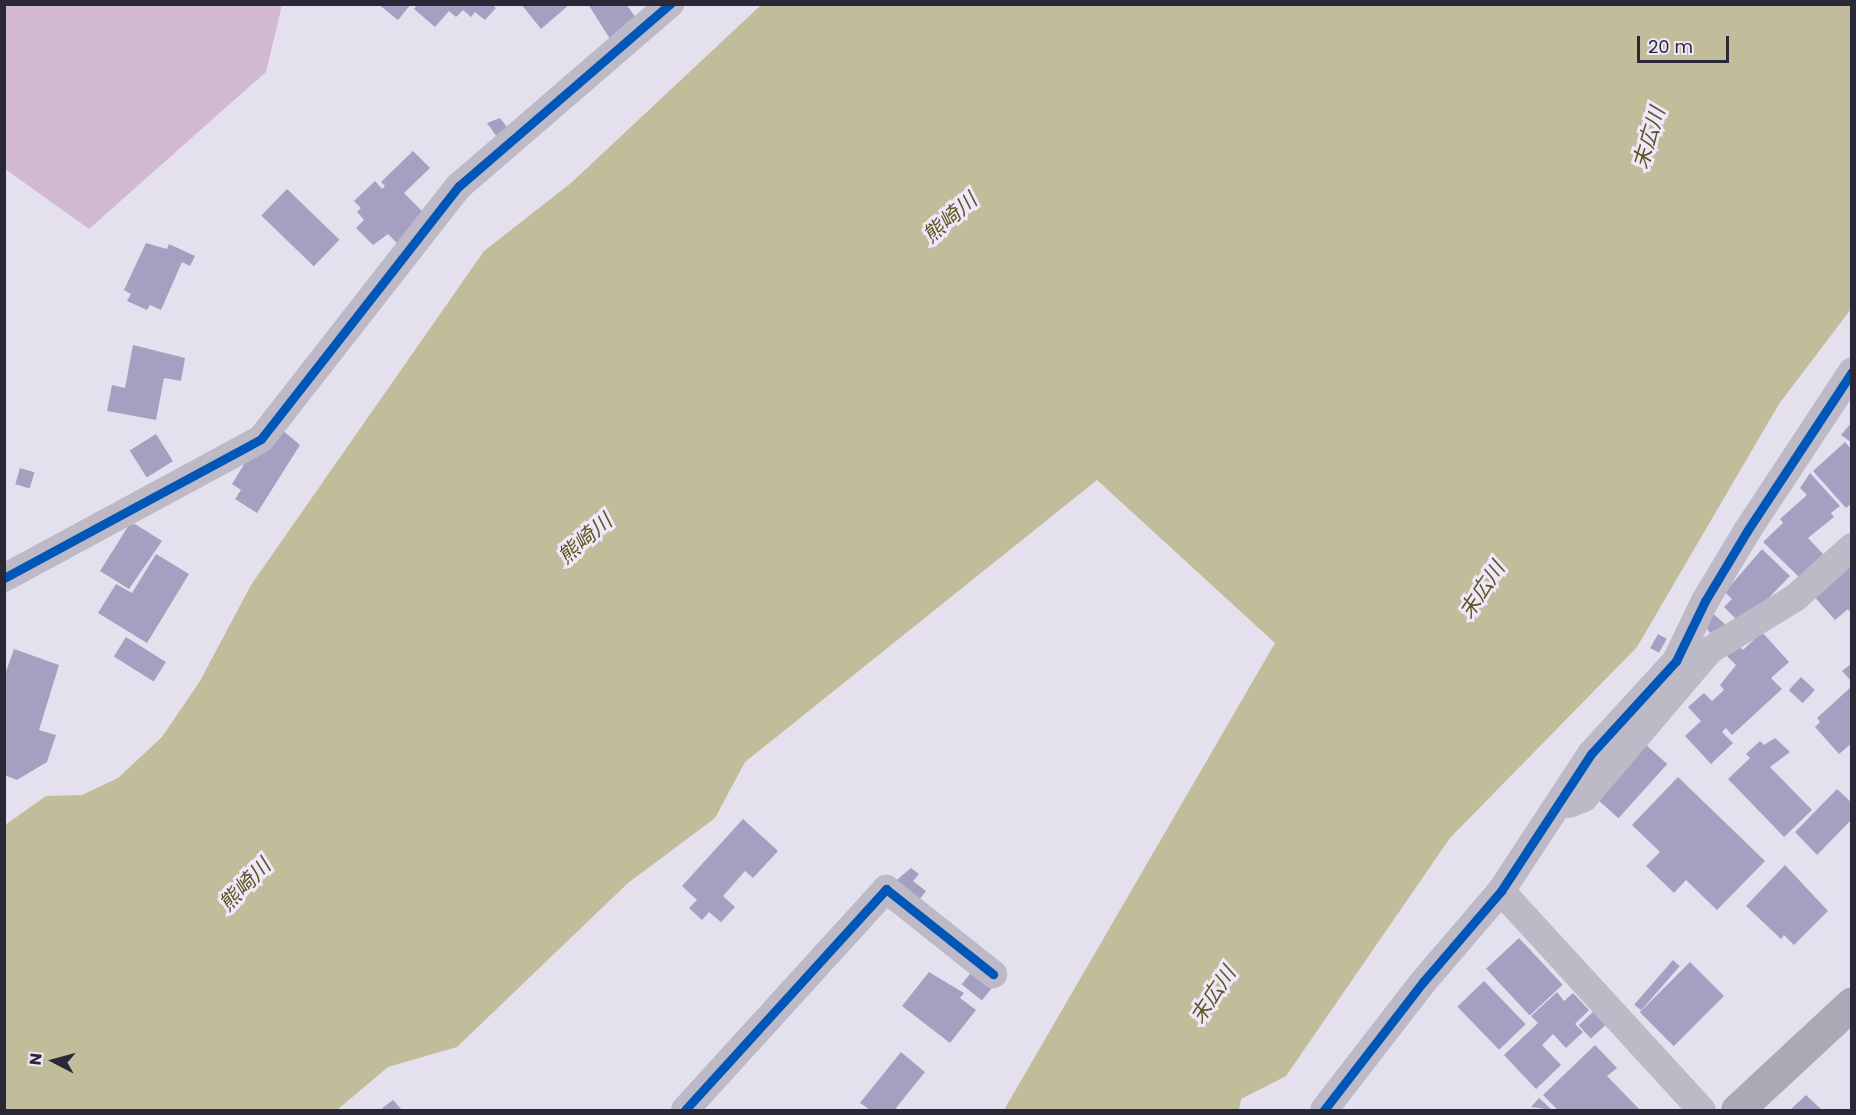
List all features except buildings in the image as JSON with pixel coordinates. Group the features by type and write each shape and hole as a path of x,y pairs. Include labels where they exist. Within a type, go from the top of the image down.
{"main road":[{"path":"1737,1110 1851,1003"}],"street":[{"path":"4,578 261,439 459,186 670,4"},
{"path":"1324,1110 1424,982 1501,891 1558,808 1591,754 1676,661 1705,601 1747,531 1851,372"},
{"path":"1558,808 1584,798 1710,650 1795,598 1851,547"},
{"path":"685,1110 886,890 993,974"},
{"path":"1501,891 1702,1110"}],"shaded area":[{"path":"5,4 282,5 266,72 89,229 5,169"}],"water":[{"path":"761,5 1851,5 1851,309 1779,404 1637,647 1450,838 1286,1076 1241,1099 1239,1110 1004,1110 1275,643 1097,480 745,762 715,818 628,883 457,1047 388,1067 337,1110 5,1110 5,825 46,796 82,795 118,778 162,737 200,681 251,585 484,251 571,183"}],"cycle path":[{"path":"4,578 261,439 459,186 670,4"},
{"path":"1324,1110 1423,982 1501,891 1591,754 1676,661 1705,601 1747,531 1852,372"},
{"path":"685,1110 886,889 993,974"}],"water label":[{"name":"末広川","path":"1649,138"},
{"name":"熊崎川","path":"950,218"},
{"name":"熊崎川","path":"585,539"},
{"name":"末広川","path":"1482,590"},
{"name":"熊崎川","path":"245,885"},
{"name":"末広川","path":"1213,995"}]}
